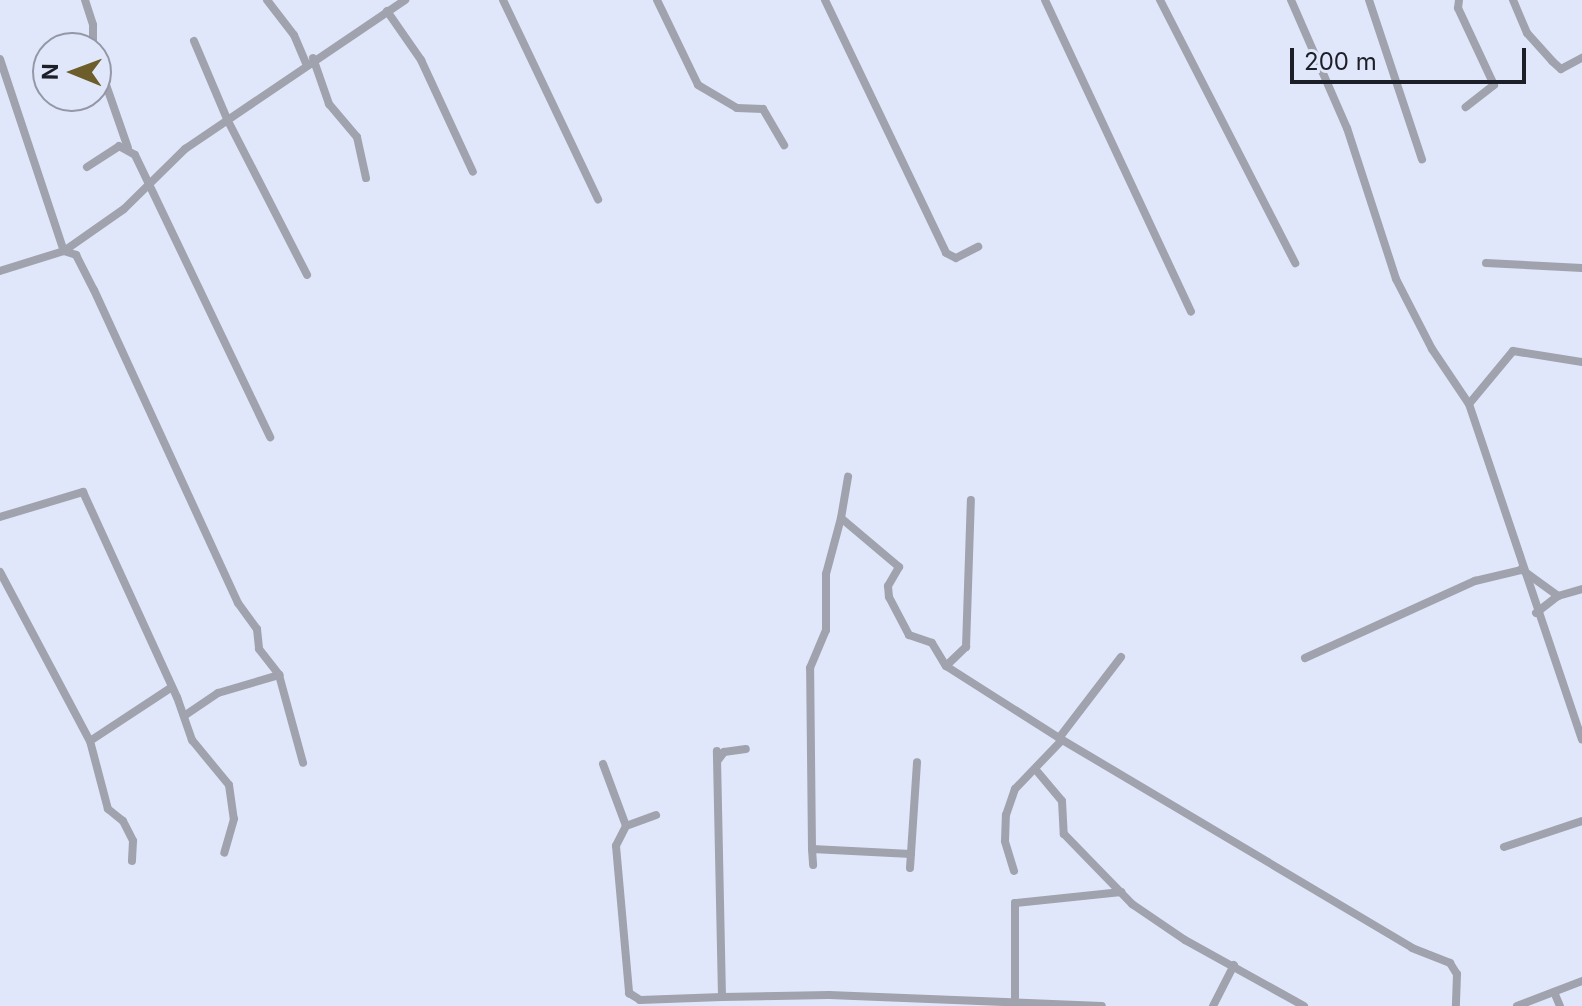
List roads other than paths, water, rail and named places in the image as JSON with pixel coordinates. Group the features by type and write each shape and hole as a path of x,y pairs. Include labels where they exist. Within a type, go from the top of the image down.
{"street":[{"path":"85,0 93,32"},
{"path":"267,0 294,35 329,104 357,137 366,178"},
{"path":"0,271 64,251 149,186 185,149 309,61 405,0"},
{"path":"503,0 598,199"},
{"path":"657,0 698,85 737,108 763,109 784,145"},
{"path":"825,0 946,253 956,258 978,247"},
{"path":"1045,0 1191,312"},
{"path":"1160,0 1295,263"},
{"path":"1291,0 1347,128 1396,279 1432,349 1469,404 1515,532 1521,569 1582,740"},
{"path":"1369,0 1422,159"},
{"path":"1459,0 1458,8 1494,85 1466,107"},
{"path":"1513,0 1527,33 1561,69 1582,58"},
{"path":"387,11 421,60 473,172"},
{"path":"194,41 228,121 307,275"},
{"path":"0,59 64,251"},
{"path":"112,102 128,148 270,437"},
{"path":"87,167 119,146 128,148"},
{"path":"64,251 76,255 94,290 238,603 257,629 259,649 279,675 303,763"},
{"path":"1486,263 1582,268"},
{"path":"1469,404 1513,351 1582,362"},
{"path":"813,865 810,668 826,630 826,574 848,477"},
{"path":"0,517 83,492 172,687 192,740 229,785 234,819 224,853"},
{"path":"946,666 966,647 971,500"},
{"path":"841,518 899,567 888,586 889,597 909,635 932,643 946,666 1060,739 1412,948 1450,963 1457,974 1456,1006"},
{"path":"1521,569 1558,596"},
{"path":"1305,658 1475,581 1521,569"},
{"path":"0,572 90,741 108,809 123,821 133,841 132,861"},
{"path":"1536,613 1558,596 1582,589"},
{"path":"1014,871 1005,841 1006,815 1015,789 1036,770 1121,657"},
{"path":"184,716 218,693 279,675"},
{"path":"90,741 172,687"},
{"path":"1573,717 1582,711"},
{"path":"722,997 717,756 746,749"},
{"path":"910,868 917,762"},
{"path":"603,764 626,826"},
{"path":"1036,770 1062,801 1064,834 1121,892 1185,940 1304,1006"},
{"path":"656,815 626,826 616,846 629,993 640,1000 829,995 1102,1006"},
{"path":"1504,847 1582,821"},
{"path":"812,849 911,854"},
{"path":"1015,1002 1015,903 1121,892"},
{"path":"1213,1006 1234,965"},
{"path":"1517,1006 1582,981"},
{"path":"1554,992 1560,1006"}]}
